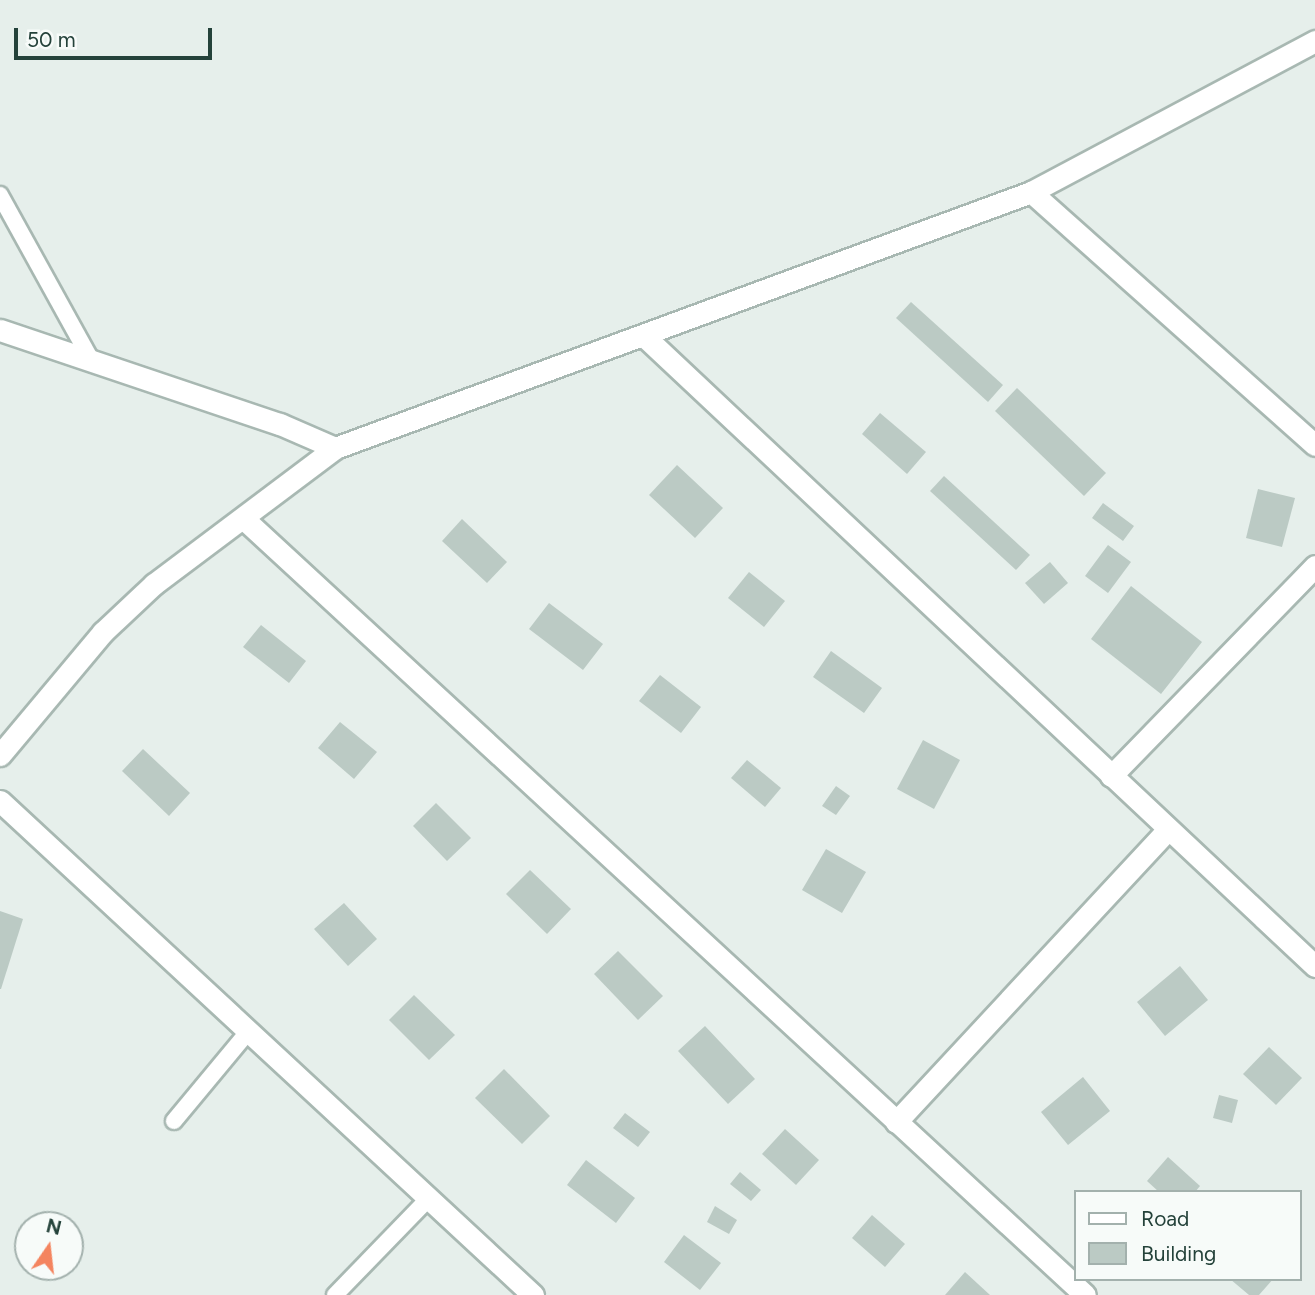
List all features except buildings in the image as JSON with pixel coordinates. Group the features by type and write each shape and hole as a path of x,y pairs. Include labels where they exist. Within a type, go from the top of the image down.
{"street":[{"path":"0,755 103,632 154,584 335,448 1031,192 1315,41"},
{"path":"1031,192 1315,445"},
{"path":"0,330 280,424 335,448"},
{"path":"643,335 1315,966"},
{"path":"244,519 1085,1295"},
{"path":"1111,776 1315,566"},
{"path":"0,801 247,1033 430,1197 533,1295"},
{"path":"896,1122 1168,829"}],"lane":[{"path":"0,195 90,358"},
{"path":"174,1121 247,1033"},
{"path":"335,1295 430,1197"}]}
